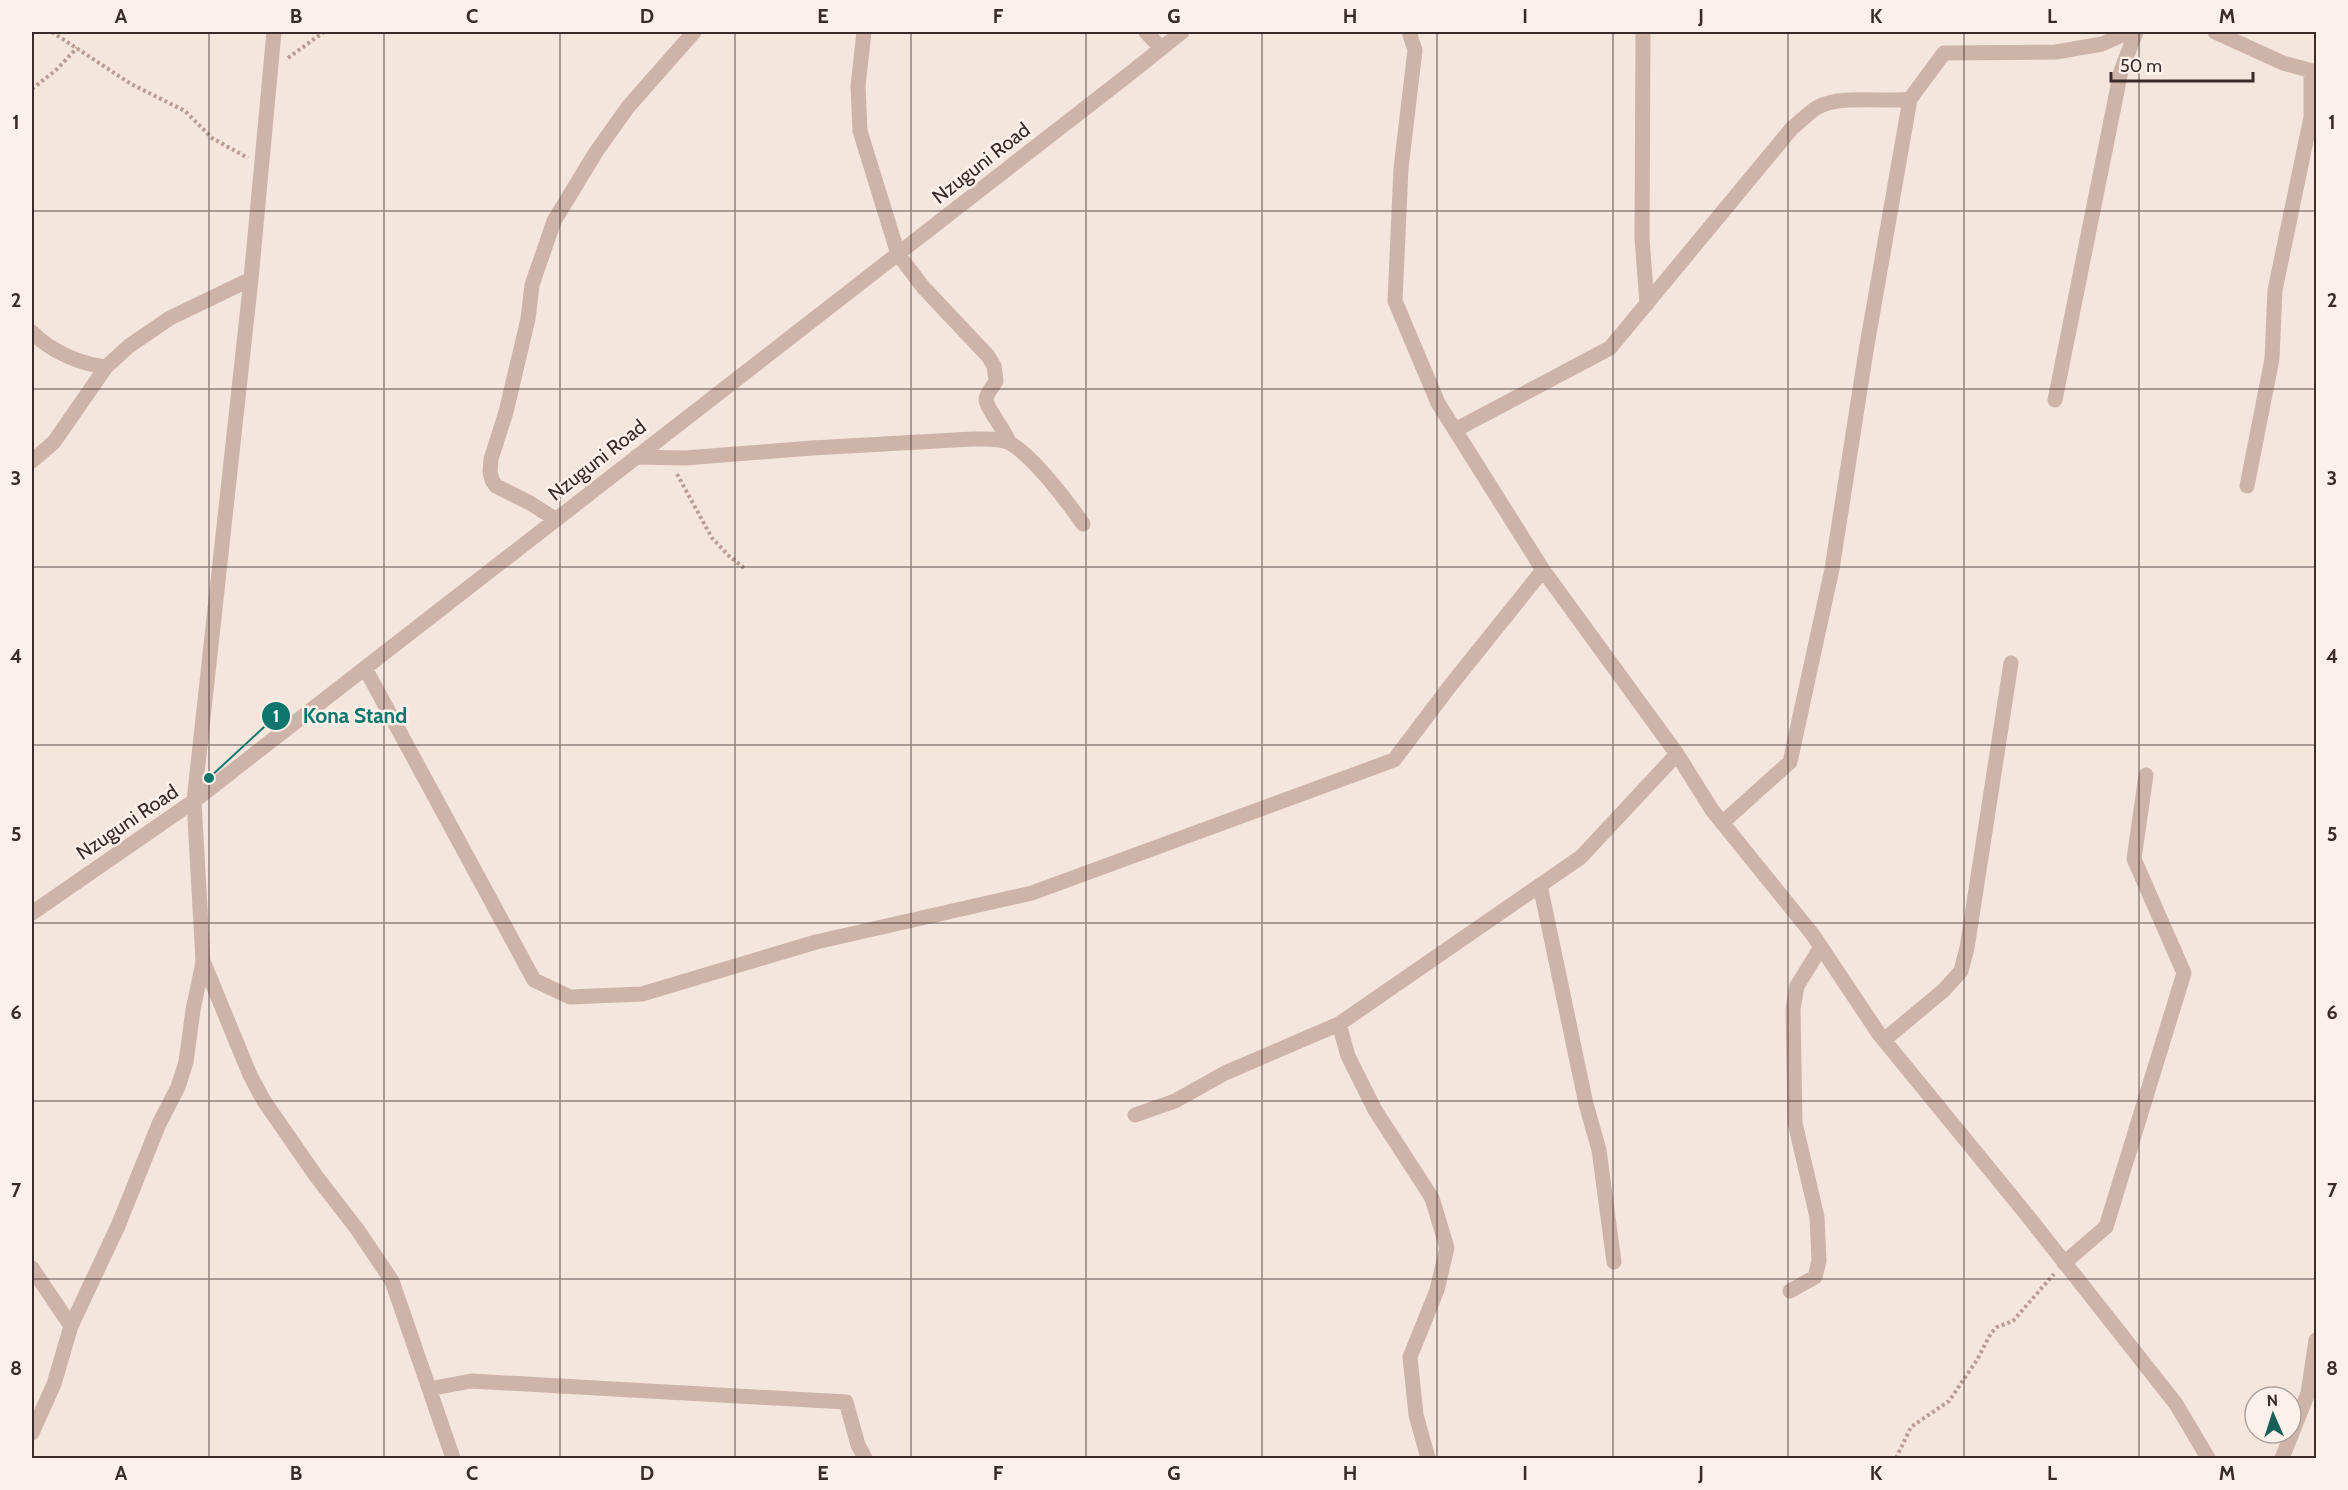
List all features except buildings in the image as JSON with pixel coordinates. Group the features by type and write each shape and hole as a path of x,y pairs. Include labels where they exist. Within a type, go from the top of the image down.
{"street":[{"path":"32,1433 54,1384 71,1326 118,1226 159,1124 178,1087 186,1062 203,961 194,801 251,279 274,32"},
{"path":"555,519 496,486 490,472 491,459 506,412 528,319 532,285 554,221 596,152 628,107 694,32"},
{"path":"864,32 858,86 860,131 898,254 923,287 988,356 994,366 996,381 986,401 993,415 1002,426 1009,442 1038,468 1083,524"},
{"path":"1146,32 1161,48"},
{"name":"Nzuguni Road","path":"32,913 194,801 1182,32"},
{"path":"1409,32 1415,50 1401,168 1395,301 1438,403 1543,570 1677,754 1722,823 1821,947 1884,1040 2176,1404 2208,1458"},
{"path":"1643,32 1641,238 1647,304"},
{"path":"1722,823 1790,762 1832,569 1866,351 1910,99 1944,53 2056,51 2102,44 2129,32"},
{"path":"2055,400 2121,71 2136,32"},
{"path":"2215,32 2283,63 2314,71 2311,117 2274,290 2272,360 2247,486"},
{"path":"1455,430 1610,348 1792,128 1818,107 1838,101 1892,102 1910,99"},
{"path":"32,461 54,442 106,367 138,339 170,318 251,279"},
{"path":"32,332 73,358 90,365 106,367"},
{"path":"636,457 685,458 973,439 1009,442"},
{"path":"365,668 534,980 570,997 642,994 816,942 1032,893 1394,760 1543,570"},
{"path":"1884,1040 1944,990 1961,971 1967,948 2011,663"},
{"path":"1135,1115 1175,1101 1225,1073 1339,1024 1581,857 1677,754"},
{"path":"2064,1263 2106,1227 2184,973 2134,859 2146,775"},
{"path":"1540,885 1586,1104 1599,1150 1614,1262"},
{"path":"1790,1291 1815,1277 1819,1261 1817,1217 1796,1123 1793,1009 1797,986 1821,947"},
{"path":"203,961 250,1075 264,1101 392,1281 453,1458"},
{"path":"1339,1024 1348,1056 1375,1110 1432,1198 1447,1248 1437,1290 1410,1357 1416,1415 1428,1458"},
{"path":"32,1268 71,1326"},
{"path":"2282,1458 2308,1393 2316,1340"},
{"path":"429,1389 471,1381 846,1402 858,1445 865,1458"}],"path":[{"path":"52,32 131,84 185,111 212,138 262,165"},
{"path":"270,71 324,32"},
{"path":"32,89 56,70 76,48"},
{"path":"667,458 712,538 744,568"},
{"path":"1896,1458 1911,1427 1949,1401 1977,1360 1991,1333 1997,1327 2013,1321 2064,1263"}],"place":[{"name":"Kona Stand","path":"209,778"}]}
